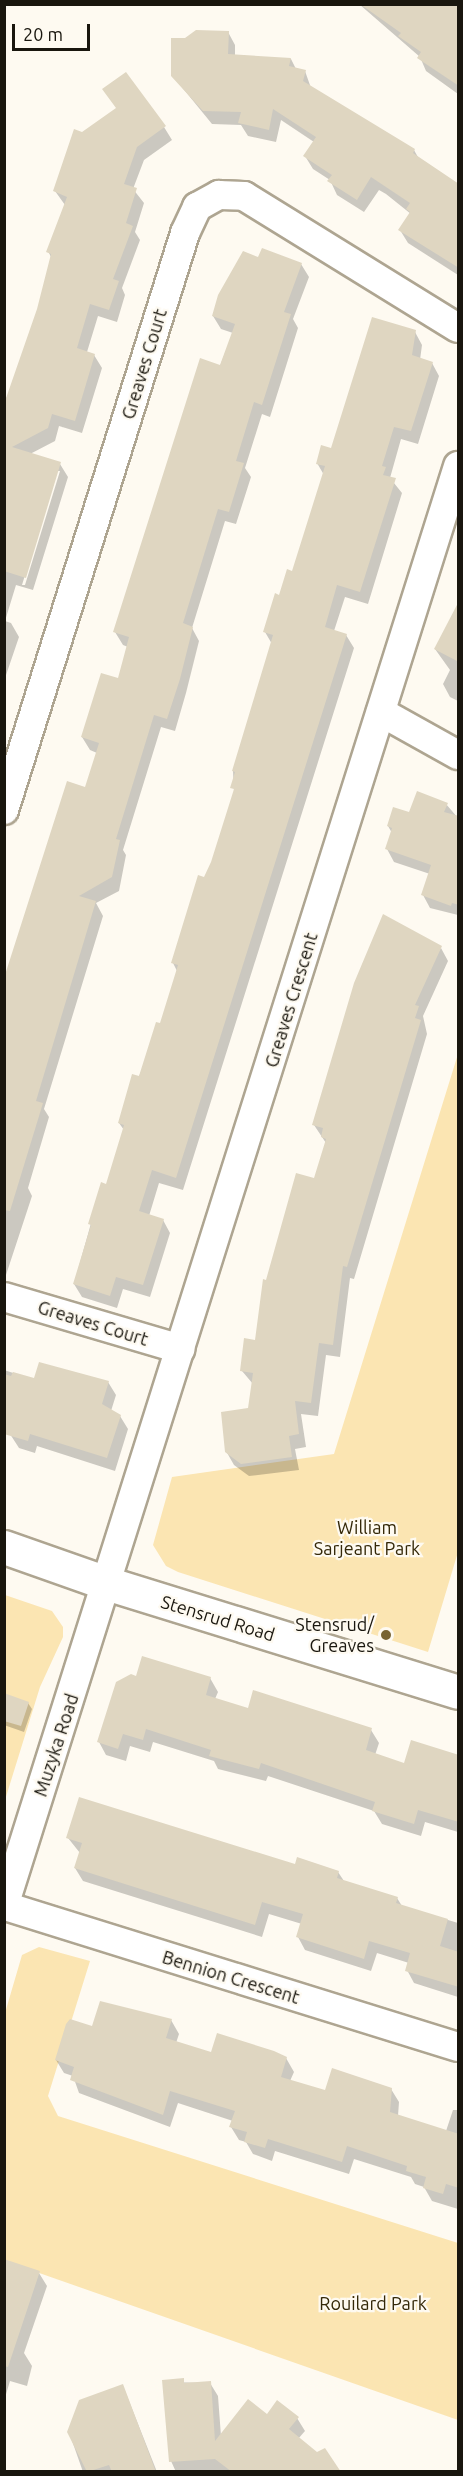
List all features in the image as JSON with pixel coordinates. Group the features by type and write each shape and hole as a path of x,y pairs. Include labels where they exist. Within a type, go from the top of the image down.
{"street":[{"name":"Greaves Court","path":"4,810 185,233 197,207 219,195 244,196 459,328"},
{"name":"Greaves Crescent","path":"122,1535 459,466"},
{"path":"381,712 459,755"},
{"name":"Greaves Court","path":"4,1297 181,1349"},
{"name":"Muzyka Road","path":"4,1906 122,1535"},
{"name":"Stensrud Road","path":"7,1550 106,1583 459,1692"},
{"name":"Bennion Crescent","path":"4,1906 459,2047"}],"green space":[{"name":"William Sarjeant Park","path":"458,1054 458,1552 428,1652 178,1572 166,1566 153,1545 172,1477 334,1454"},
{"path":"5,1595 52,1611 63,1627 63,1637 40,1687 5,1800"},
{"name":"Rouilard Park","path":"39,1947 90,1961 48,2096 58,2116 458,2243 458,2420 5,2261 5,2013 22,1955"}],"building":[{"path":"360,4 459,4 459,86 417,58 421,52 398,36 401,33"},
{"path":"196,30 229,31 228,54 291,58 289,66 306,70 303,81 415,149 413,153 459,184 459,268 398,230 410,212 406,209 410,203 371,177 357,200 327,181 332,175 303,156 316,137 273,109 269,130 238,123 241,112 203,111 171,76 171,38 185,38"},
{"path":"126,72 166,126 137,147 124,184 137,188 126,223 133,226 113,279 119,281 109,310 90,304 77,348 95,354 75,421 52,414 48,428 12,447 61,462 26,578 4,571 4,404 37,309 51,254 46,252 67,197 53,191 74,129 82,132 116,108 102,89"},
{"path":"262,248 302,263 284,312 291,314 262,405 254,402 236,461 244,463 229,512 218,509 183,623 193,627 180,679 167,719 154,715 116,839 120,840 112,877 79,896 96,901 36,1101 43,1103 10,1211 4,1210 4,978 67,781 85,787 99,743 81,737 101,673 118,678 129,637 113,632 200,358 220,365 235,324 212,316 218,295 243,251 258,257"},
{"path":"372,317 416,330 412,355 433,362 411,431 394,427 382,466 386,467 383,475 396,478 360,592 337,585 325,627 347,634 176,1178 152,1170 139,1211 164,1219 143,1285 116,1277 110,1296 73,1284 91,1225 88,1224 101,1182 106,1184 124,1125 118,1123 132,1074 139,1076 156,1022 160,1023 178,965 171,963 198,875 204,877 211,862 234,789 230,788 235,772 232,771 273,635 263,632 275,593 279,595 287,569 292,571 325,466 316,464 321,445 331,448"},
{"path":"459,601 459,662 434,649"},
{"path":"417,791 448,803 444,812 459,816 459,905 452,903 451,906 421,895 431,865 385,849 392,828 387,826 393,807 409,812"},
{"path":"383,914 442,946 415,1005 419,1006 415,1018 421,1020 347,1267 343,1266 333,1345 319,1343 311,1403 295,1401 299,1434 289,1436 292,1457 241,1464 225,1452 221,1412 248,1408 253,1373 240,1371 244,1338 255,1340 263,1279 266,1280 296,1173 314,1178 326,1139 321,1137 323,1128 312,1125 354,983"},
{"path":"39,1362 109,1381 102,1404 121,1415 107,1458 30,1434 28,1441 4,1434 4,1374 11,1376 13,1372 34,1378"},
{"path":"142,1656 211,1677 206,1695 248,1708 253,1690 372,1728 366,1750 404,1763 411,1740 459,1755 459,1822 418,1810 414,1824 372,1811 375,1802 261,1763 259,1769 209,1756 211,1750 146,1729 143,1740 123,1734 118,1749 97,1742 116,1682 131,1674 136,1676"},
{"path":"4,1693 29,1702 21,1726 4,1721"},
{"path":"79,1797 295,1864 297,1857 339,1871 337,1878 398,1897 396,1903 448,1919 440,1946 459,1952 459,1987 405,1971 410,1953 369,1941 364,1959 296,1937 303,1914 262,1902 255,1925 74,1868 82,1843 66,1838"},
{"path":"100,2001 172,2019 166,2038 211,2052 217,2033 274,2051 287,2057 281,2077 325,2090 332,2068 392,2088 390,2112 459,2134 459,2188 446,2184 443,2194 423,2188 426,2177 406,2171 407,2166 347,2146 342,2162 268,2139 265,2148 244,2142 247,2132 229,2127 235,2111 170,2091 163,2115 70,2080 74,2067 55,2060 66,2024 70,2019 92,2026"},
{"path":"4,2259 40,2271 8,2367 4,2366"},
{"path":"184,2378 184,2383 211,2381 215,2441 248,2399 267,2414 277,2400 299,2417 289,2429 317,2452 325,2448 341,2472 232,2472 215,2459 169,2462 162,2380"},
{"path":"123,2384 156,2472 112,2472 109,2465 87,2472 67,2432 79,2400"}],"place":[{"name":"Stensrud/ Greaves","path":"386,1635"}]}
